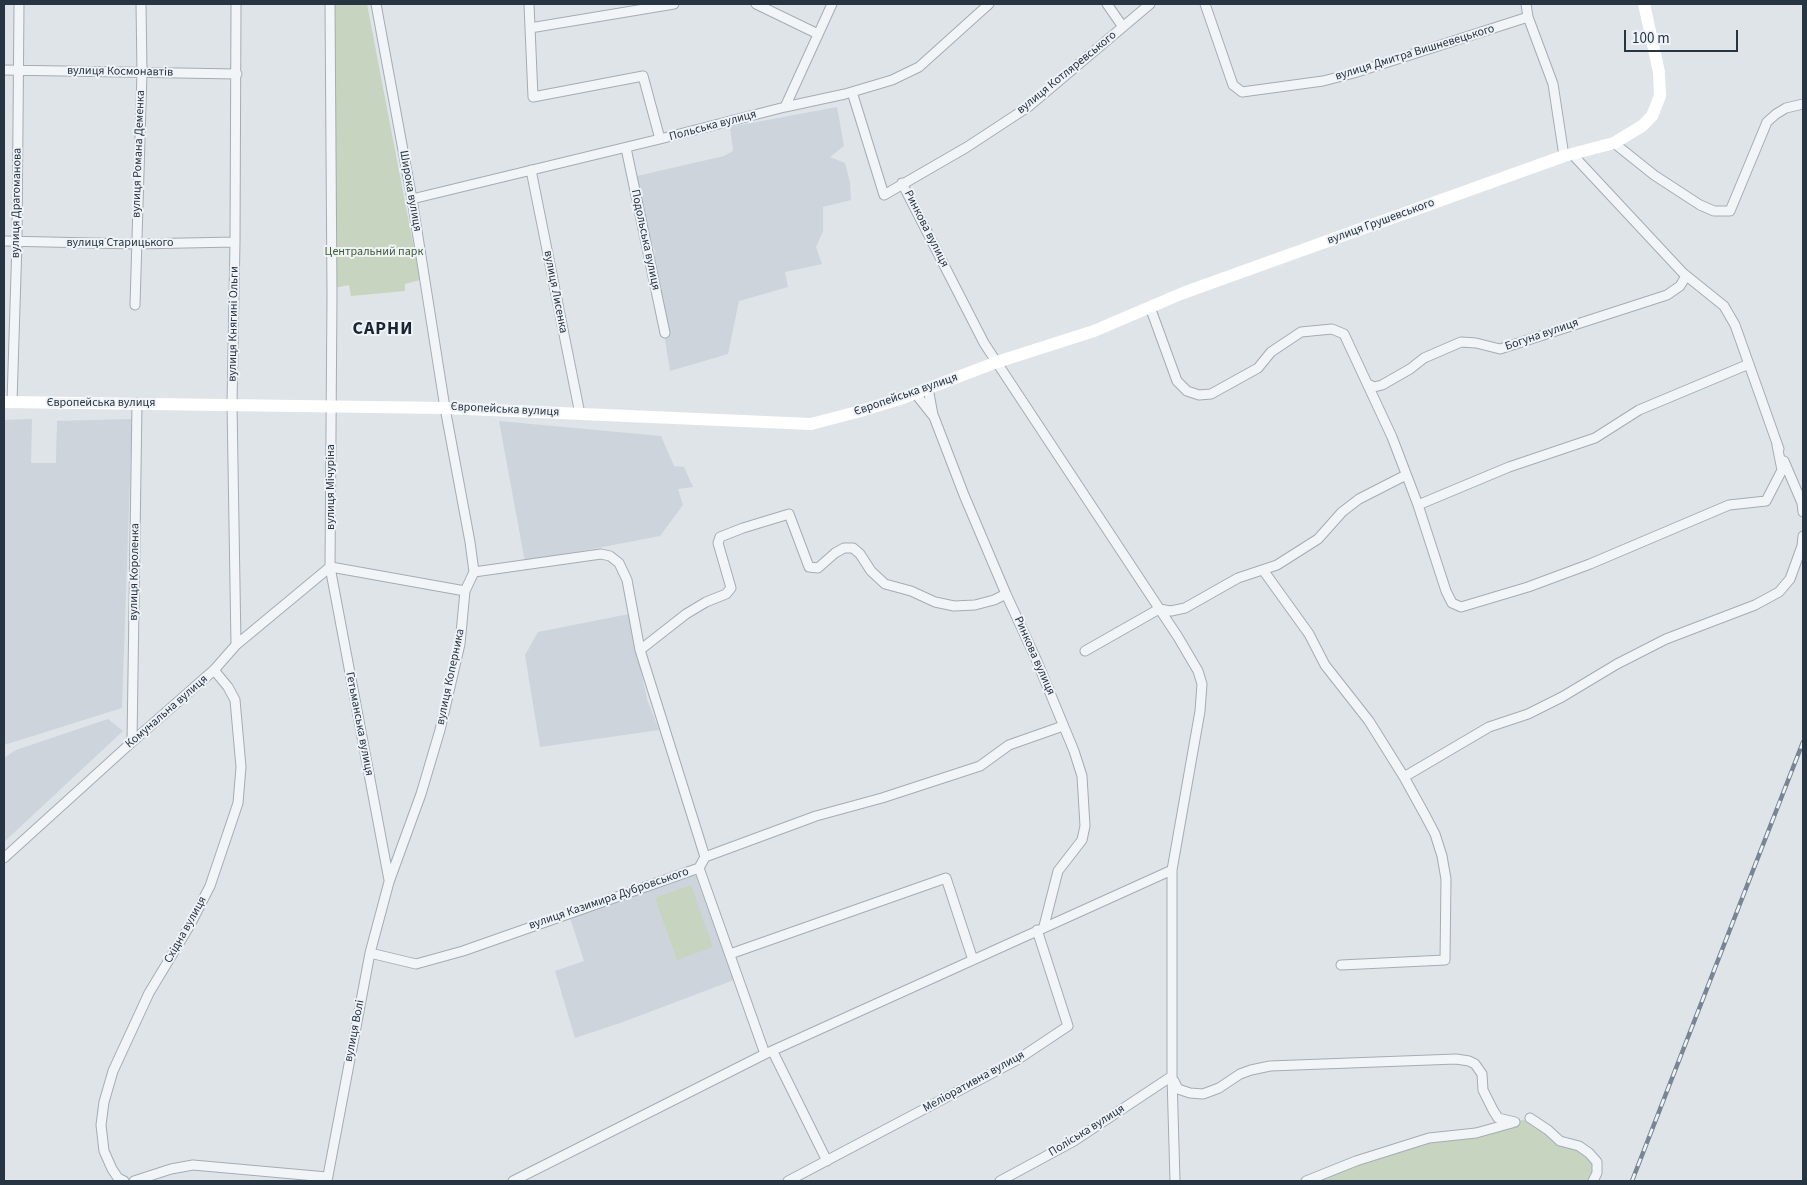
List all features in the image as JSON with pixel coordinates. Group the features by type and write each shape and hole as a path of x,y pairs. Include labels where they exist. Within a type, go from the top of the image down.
{"main road":[{"name":"вулиця Грушевського","path":"997,362 1094,331 1191,290 1568,155 1614,143 1642,126 1652,116 1660,96 1659,72 1644,4"},
{"name":"Європейська вулиця","path":"8,402 445,408 811,424 857,412 915,393 997,362"}],"street":[{"name":"вулиця Драгоманова","path":"8,402 18,242 19,4"},
{"name":"вулиця Романа Деменка","path":"135,305 142,72 141,4"},
{"name":"вулиця Княгині Ольги","path":"236,4 237,74 232,404 236,645"},
{"path":"330,4 331,406"},
{"name":"Широка вулиця","path":"376,4 412,199 445,408"},
{"path":"529,4 534,98 643,76 660,140"},
{"path":"530,28 674,4"},
{"path":"756,4 818,34"},
{"path":"785,107 832,4"},
{"name":"Польська вулиця","path":"412,199 660,140 785,107 852,92 892,80 919,67 989,4"},
{"path":"1107,4 1123,27"},
{"name":"вулиця Котляревського","path":"902,183 967,147 1028,107 1150,4"},
{"name":"вулиця Дмитра Вишневецького","path":"1205,4 1233,85 1242,92 1323,81 1354,73 1528,18"},
{"path":"1526,4 1528,18 1553,84 1568,155 1686,276 1724,306 1736,325 1777,445 1802,503 1803,512"},
{"name":"вулиця Космонавтів","path":"4,70 237,74"},
{"name":"Ринкова вулиця","path":"852,92 884,195 902,183 984,343 1159,609 1198,672 1202,684 1200,711 1172,870 1172,1076 1175,1181"},
{"path":"1614,143 1654,175 1700,204 1714,211 1730,211 1767,122 1786,108 1803,104"},
{"name":"Подольська вулиця","path":"626,148 665,333"},
{"name":"вулиця Лисенка","path":"531,170 580,414"},
{"name":"вулиця Старицького","path":"4,241 136,244 235,242"},
{"name":"Богуна вулиця","path":"1368,384 1374,387 1382,385 1424,358 1461,342 1482,344 1500,349 1667,295 1680,286 1686,276"},
{"path":"1150,308 1177,381 1187,391 1198,394 1211,394 1258,368 1271,352 1301,332 1332,329 1344,334 1392,438 1418,505 1446,591 1452,603 1461,606 1528,586 1590,564 1729,505 1766,501 1782,470 1777,445"},
{"path":"1418,505 1508,467 1595,438 1639,410 1749,364"},
{"path":"928,388 934,417"},
{"name":"Ринкова вулиця","path":"915,393 934,417 964,495 1064,726 1082,776 1085,826 1082,840 1058,872 1040,928"},
{"name":"вулиця Короленка","path":"132,742 137,403"},
{"name":"вулиця Мічуріна","path":"330,567 331,406"},
{"path":"445,408 474,572 600,554 610,556 619,563 627,580 640,650 705,856 816,816 882,798 980,766 1008,745 1064,726"},
{"path":"1084,651 1159,609 1171,611 1185,608 1238,578 1277,565 1318,539 1342,512 1359,499 1406,475"},
{"path":"640,650 686,614 706,602 726,594 731,588 718,543 720,537 789,514 809,567 818,568 835,553 844,548 852,548 860,554 871,571 885,584 911,591 935,602 954,606 975,605 994,600 1006,594"},
{"path":"1404,777 1489,727 1528,714 1666,639 1755,605 1778,592 1790,579 1802,546 1803,536"},
{"path":"330,567 466,591"},
{"name":"Комунальна вулиця","path":"4,858 214,670 236,645 330,567"},
{"name":"Гетьманська вулиця","path":"330,567 389,882"},
{"path":"1263,570 1309,634 1325,665 1369,721 1404,777 1435,834 1442,856 1446,894 1445,960 1341,966"},
{"name":"вулиця Коперника","path":"389,882 421,794 440,730 460,644 466,591 474,572"},
{"name":"Східна вулиця","path":"124,1181 118,1178 112,1169 104,1151 101,1125 104,1102 113,1071 149,993 190,925 210,886 238,803 242,767 235,700 228,687 214,670"},
{"name":"вулиця Казимира Дубровського","path":"370,953 416,964 463,951 699,868 705,856"},
{"path":"699,868 769,1053 827,1161"},
{"path":"513,1181 769,1053 1040,928 1172,870"},
{"path":"730,954 946,878 973,960"},
{"name":"вулиця Волі","path":"327,1179 370,953 389,882"},
{"name":"Меліоративна вулиця","path":"788,1181 1017,1060 1068,1026 1040,928"},
{"path":"1172,1076 1178,1089 1190,1094 1203,1094 1219,1088 1240,1074 1270,1066 1456,1059 1469,1061 1480,1069 1483,1090 1492,1110 1498,1118 1515,1122 1476,1133 1430,1138 1356,1161 1306,1181"},
{"name":"Поліська вулиця","path":"1000,1181 1074,1141 1172,1076"},
{"path":"1530,1118 1560,1141 1579,1146 1590,1153 1597,1162 1597,1173 1593,1181"},
{"path":"134,1181 171,1169 193,1165 327,1179"}],"shaded area":[{"path":"837,107 844,146 830,157 845,163 850,182 851,200 823,207 823,231 816,247 822,264 785,272 788,287 739,301 728,354 670,371 652,275 655,251 649,238 637,176 724,156 733,151 730,127"},
{"path":"32,419 31,463 56,463 57,421 132,419 122,708 4,745 4,420"},
{"path":"499,421 661,436 674,466 684,467 693,487 678,489 683,505 660,536 525,562"},
{"path":"629,614 647,699 659,730 540,747 525,655 538,632"},
{"path":"108,719 123,731 4,842 4,758 16,750"},
{"path":"691,874 696,876 734,980 575,1038 555,971 584,961 570,918"}],"green space":[{"name":"Центральний парк","path":"334,4 367,4 420,280 405,284 405,291 351,296 349,285 334,288"},
{"path":"691,885 713,947 677,960 655,898"},
{"path":"1530,1118 1554,1136 1579,1146 1597,1162 1593,1181 1306,1181 1397,1148 1476,1133"}],"railway":[{"path":"1632,1181 1803,742"}],"district":[{"name":"САРНИ","path":"383,330"}]}
